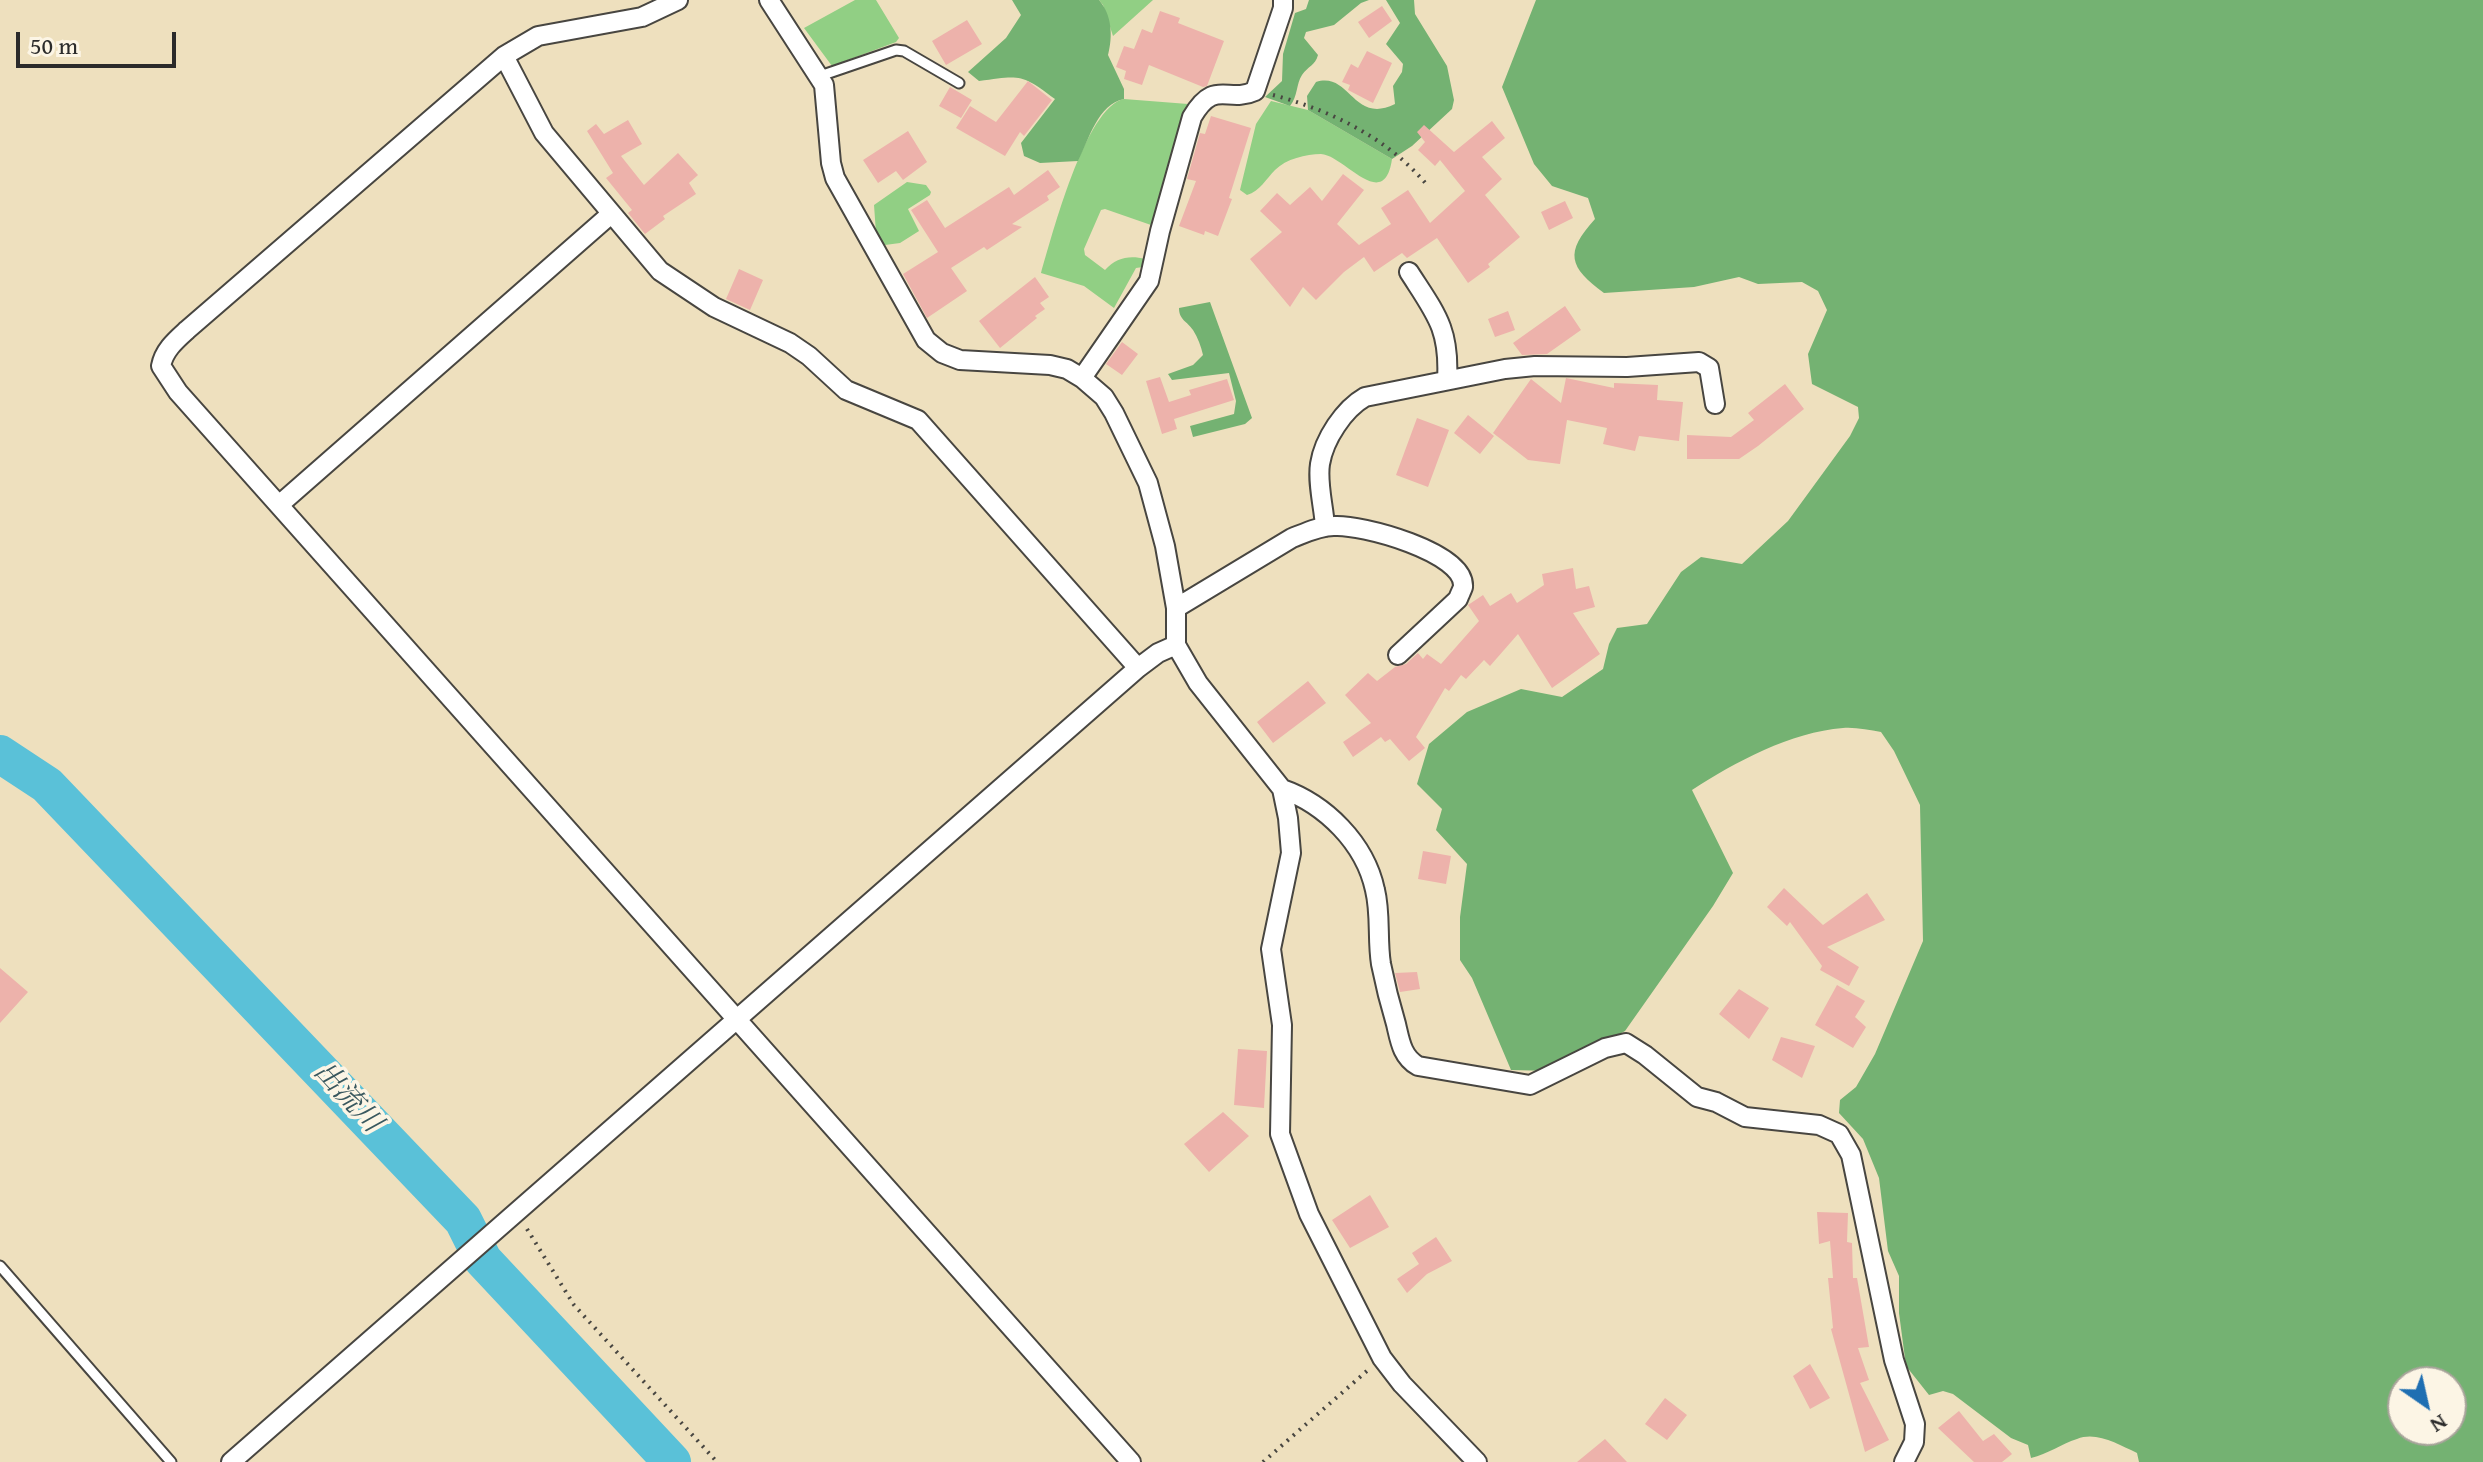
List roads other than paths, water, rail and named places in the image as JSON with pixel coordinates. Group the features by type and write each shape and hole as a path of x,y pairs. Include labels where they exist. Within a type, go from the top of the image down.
{"street":[{"path":"678,0 642,17 538,36 504,56 187,330 172,344 161,366 178,392 1131,1462"},
{"path":"769,0 820,76 826,92 829,150 835,178 926,340 942,353 960,360 1050,365 1067,369 1082,378 1104,397 1148,483 1165,546 1176,608 1176,645 1198,683 1282,789 1288,818 1291,853 1271,949 1282,1025 1280,1134 1309,1214 1382,1358 1402,1384 1477,1462"},
{"path":"1082,378 1149,281 1192,117 1210,96 1222,93 1246,95 1255,91 1283,0"},
{"path":"504,56 544,133 660,271 714,307 790,343 846,390 918,420 1138,668"},
{"path":"279,505 611,214"},
{"path":"1409,272 1439,317 1444,331 1449,358 1447,380"},
{"path":"1325,527 1320,465 1329,439 1356,402 1379,392 1535,366 1603,368 1699,362 1709,368 1715,404"},
{"path":"1176,608 1199,597 1292,538 1325,527 1357,527 1434,553 1461,578 1463,588 1458,599 1398,655"},
{"path":"231,1462 1138,668 1158,653 1176,645"},
{"path":"1282,789 1306,800 1338,824 1366,863 1375,889 1384,974 1402,1046 1410,1061 1418,1066 1530,1085 1605,1048 1626,1043 1697,1097 1716,1102 1745,1117 1819,1125 1839,1134 1851,1155 1894,1360 1915,1424 1914,1442 1904,1462"}],"lane":[{"path":"820,76 896,50 904,51 959,83"},
{"path":"0,1266 171,1462"}],"waterway":[{"name":"出流川","path":"0,754 47,785 463,1220 483,1260 672,1462"}]}
